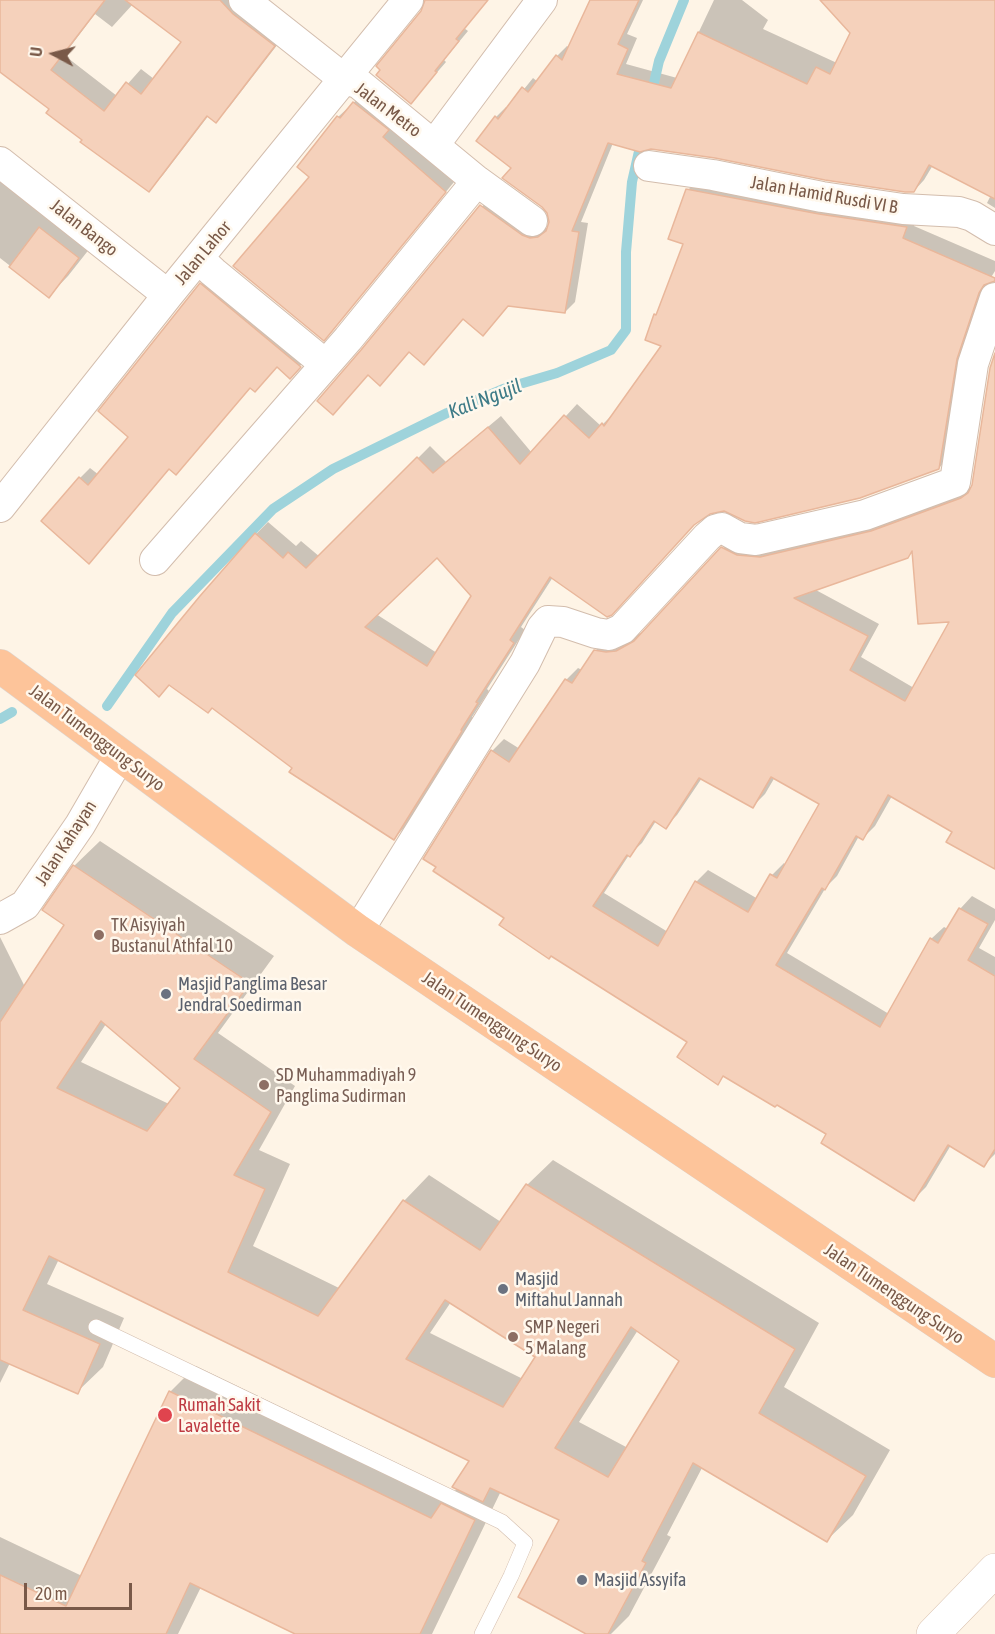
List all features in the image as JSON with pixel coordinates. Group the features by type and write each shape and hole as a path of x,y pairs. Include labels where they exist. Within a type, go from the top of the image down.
{"highway":[{"name":"Jalan Tumenggung Suryo","path":"0,666 358,931 995,1361"}],"main road":[{"path":"933,1634 995,1570"}],"street":[{"name":"Jalan Metro","path":"244,0 344,79 358,83 477,181 532,221"},
{"name":"Jalan Lahor","path":"0,507 168,295 408,0"},
{"path":"434,145 542,0"},
{"name":"Jalan Bango","path":"0,162 168,295"},
{"name":"Jalan Hamid Rusdi VI B","path":"649,166 713,175 845,201 903,209 959,212 972,216 995,230"},
{"path":"155,560 325,364 477,181"},
{"path":"199,259 325,364"},
{"path":"358,931 525,663 542,628 548,621 563,622 609,635 622,629 716,530 722,528 740,538 756,540 865,516 955,482 973,364 995,298"},
{"name":"Jalan Kahayan","path":"0,919 25,905 81,825 120,756"}],"lane":[{"path":"96,1327 502,1522 525,1543 482,1634"}],"building":[{"path":"0,0 105,0 51,70 104,111 126,82 141,94 181,42 125,0 220,0 233,14 275,46 216,123 207,116 149,192 80,142 82,140 46,113 49,109 0,72"},
{"path":"425,0 488,0 456,39 459,41 411,104 376,75 380,70 376,66 421,11"},
{"path":"590,0 639,0 618,44 628,49 617,74 671,88 698,32 807,84 816,67 830,74 850,33 820,0 995,0 995,199 929,165 914,192 905,192 825,180 715,158 651,149 640,152 608,143 572,231 579,232 565,313 508,306 483,336 463,319 424,365 409,352 380,386 368,375 333,415 317,401 480,205 522,235 530,238 538,237 546,231 549,222 547,213 502,178 511,168 476,141 495,116 498,119 522,87 528,92 556,55 562,60"},
{"path":"353,102 389,130 383,137 446,192 324,341 233,266 309,177 297,167 337,116 340,118"},
{"path":"686,189 819,214 907,227 903,238 995,278 995,281 984,285 979,293 957,359 939,469 860,498 755,523 724,511 710,514 694,525 612,615 607,617 550,577 510,640 514,643 476,702 478,703 462,731 394,840 289,772 292,768 212,708 208,713 169,685 159,697 135,675 255,533 283,558 288,552 306,568 417,457 433,473 488,427 520,464 564,415 589,438 602,423 604,426 661,346 645,340 683,244 668,239","holes":["437,558 471,596 427,666 365,627"]},
{"path":"39,227 79,258 49,298 9,267"},
{"path":"200,283 301,367 290,379 277,367 255,392 250,388 176,475 169,469 89,564 41,521 79,477 88,485 128,437 98,411"},
{"path":"995,353 995,869 946,842 952,832 888,795 863,840 856,836 825,890 822,888 776,965 880,1027 930,938 938,943 959,908 988,924 968,960 995,976 995,1149 984,1167 948,1145 914,1201 821,1143 826,1134 723,1076 718,1085 677,1057 687,1042 551,956 549,959 499,925 504,918 433,871 436,867 423,859 491,750 509,762 565,679 572,683 594,650 616,651 634,641 721,547 737,555 760,557 871,531 961,498 968,493 972,485 990,368","holes":["912,551 918,624 949,622 905,701 850,670 868,636 794,598 908,558","771,777 819,804 777,878 770,874 748,912 695,881 658,946 593,906 627,855 630,857 654,821 666,829 699,778 753,808"]},
{"path":"73,865 250,983 194,1059 271,1112 234,1175 265,1189 228,1272 318,1316 403,1200 480,1250 526,1184 795,1349 759,1413 866,1476 827,1542 693,1463 642,1561 646,1563 608,1634 586,1634 518,1597 559,1520 490,1488 483,1502 452,1487 469,1461 49,1256 23,1310 100,1344 78,1394 0,1360 0,1022 64,925 42,910","holes":["101,1021 180,1088 147,1131 57,1088","445,1300 535,1357 503,1407 406,1359","631,1327 679,1361 608,1477 555,1448"]},
{"path":"169,1391 431,1518 441,1503 475,1520 420,1634 295,1634 190,1583 166,1634 0,1634 0,1575 66,1606"}],"waterway":[{"name":"Kali Ngujil","path":"651,96 659,61 684,0"},
{"name":"Kali Ngujil","path":"107,706 172,613 273,509 333,469 447,413 503,389 557,373 611,350 626,330 626,252 632,182 642,138"},
{"name":"Kali Ngujil","path":"0,719 12,712"}],"place":[{"name":"TK Aisyiyah Bustanul Athfal 10","path":"99,935"},
{"name":"Masjid Panglima Besar Jendral Soedirman","path":"166,994"},
{"name":"SD Muhammadiyah 9 Panglima Sudirman","path":"264,1085"},
{"name":"Masjid Miftahul Jannah","path":"503,1289"},
{"name":"SMP Negeri 5 Malang","path":"513,1337"},
{"name":"Rumah Sakit Lavalette","path":"165,1415"},
{"name":"Masjid Assyifa","path":"582,1580"}]}
